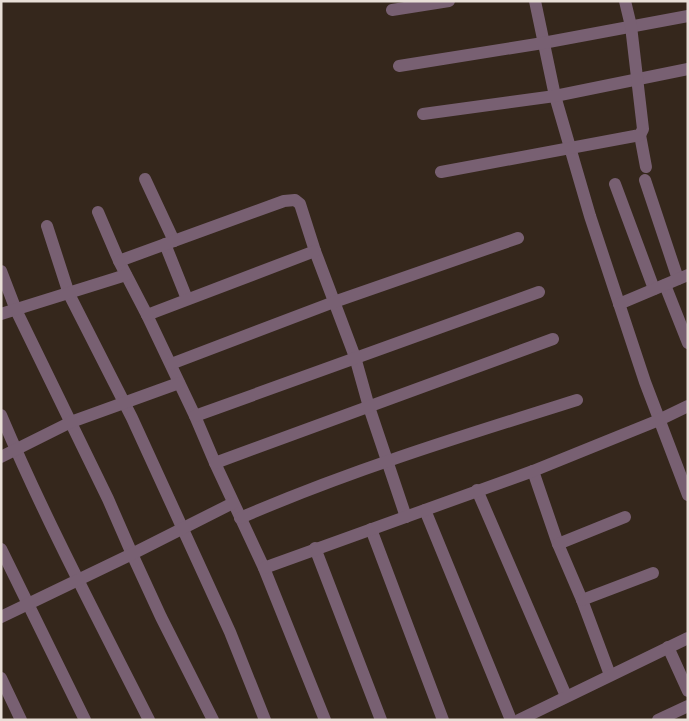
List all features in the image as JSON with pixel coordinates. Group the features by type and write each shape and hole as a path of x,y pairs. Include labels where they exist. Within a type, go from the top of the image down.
{"street":[{"path":"392,10 449,1"},
{"path":"535,1 555,96 590,216 659,420 688,496"},
{"path":"626,1 638,78 643,129 640,134 646,167"},
{"path":"399,66 543,43 688,16"},
{"path":"424,114 555,96 638,78 687,71"},
{"path":"441,172 640,134"},
{"path":"145,180 170,242 187,300"},
{"path":"619,304 683,277 645,180"},
{"path":"615,184 660,287 688,343"},
{"path":"119,262 284,201 296,200 300,204 315,251 355,357 369,407 406,517"},
{"path":"98,212 119,262 180,383 214,463 264,568 325,720"},
{"path":"47,226 70,294 124,402 230,632 265,720"},
{"path":"170,364 334,302 518,238"},
{"path":"147,315 315,251"},
{"path":"1,271 16,310 213,720"},
{"path":"1,314 126,275"},
{"path":"195,416 539,292"},
{"path":"214,463 553,339"},
{"path":"1,457 71,422 180,383"},
{"path":"240,518 297,493 388,460 577,400"},
{"path":"264,568 533,471 659,420 688,406"},
{"path":"1,415 78,580 149,720"},
{"path":"533,471 558,544 582,600 610,676"},
{"path":"478,490 566,696"},
{"path":"1,617 233,503"},
{"path":"425,510 511,720"},
{"path":"558,544 625,516"},
{"path":"371,529 443,720"},
{"path":"316,548 381,720"},
{"path":"1,549 85,720"},
{"path":"582,600 653,573"},
{"path":"519,720 678,642 688,691"},
{"path":"1,678 21,720"},
{"path":"658,720 688,706"}]}
